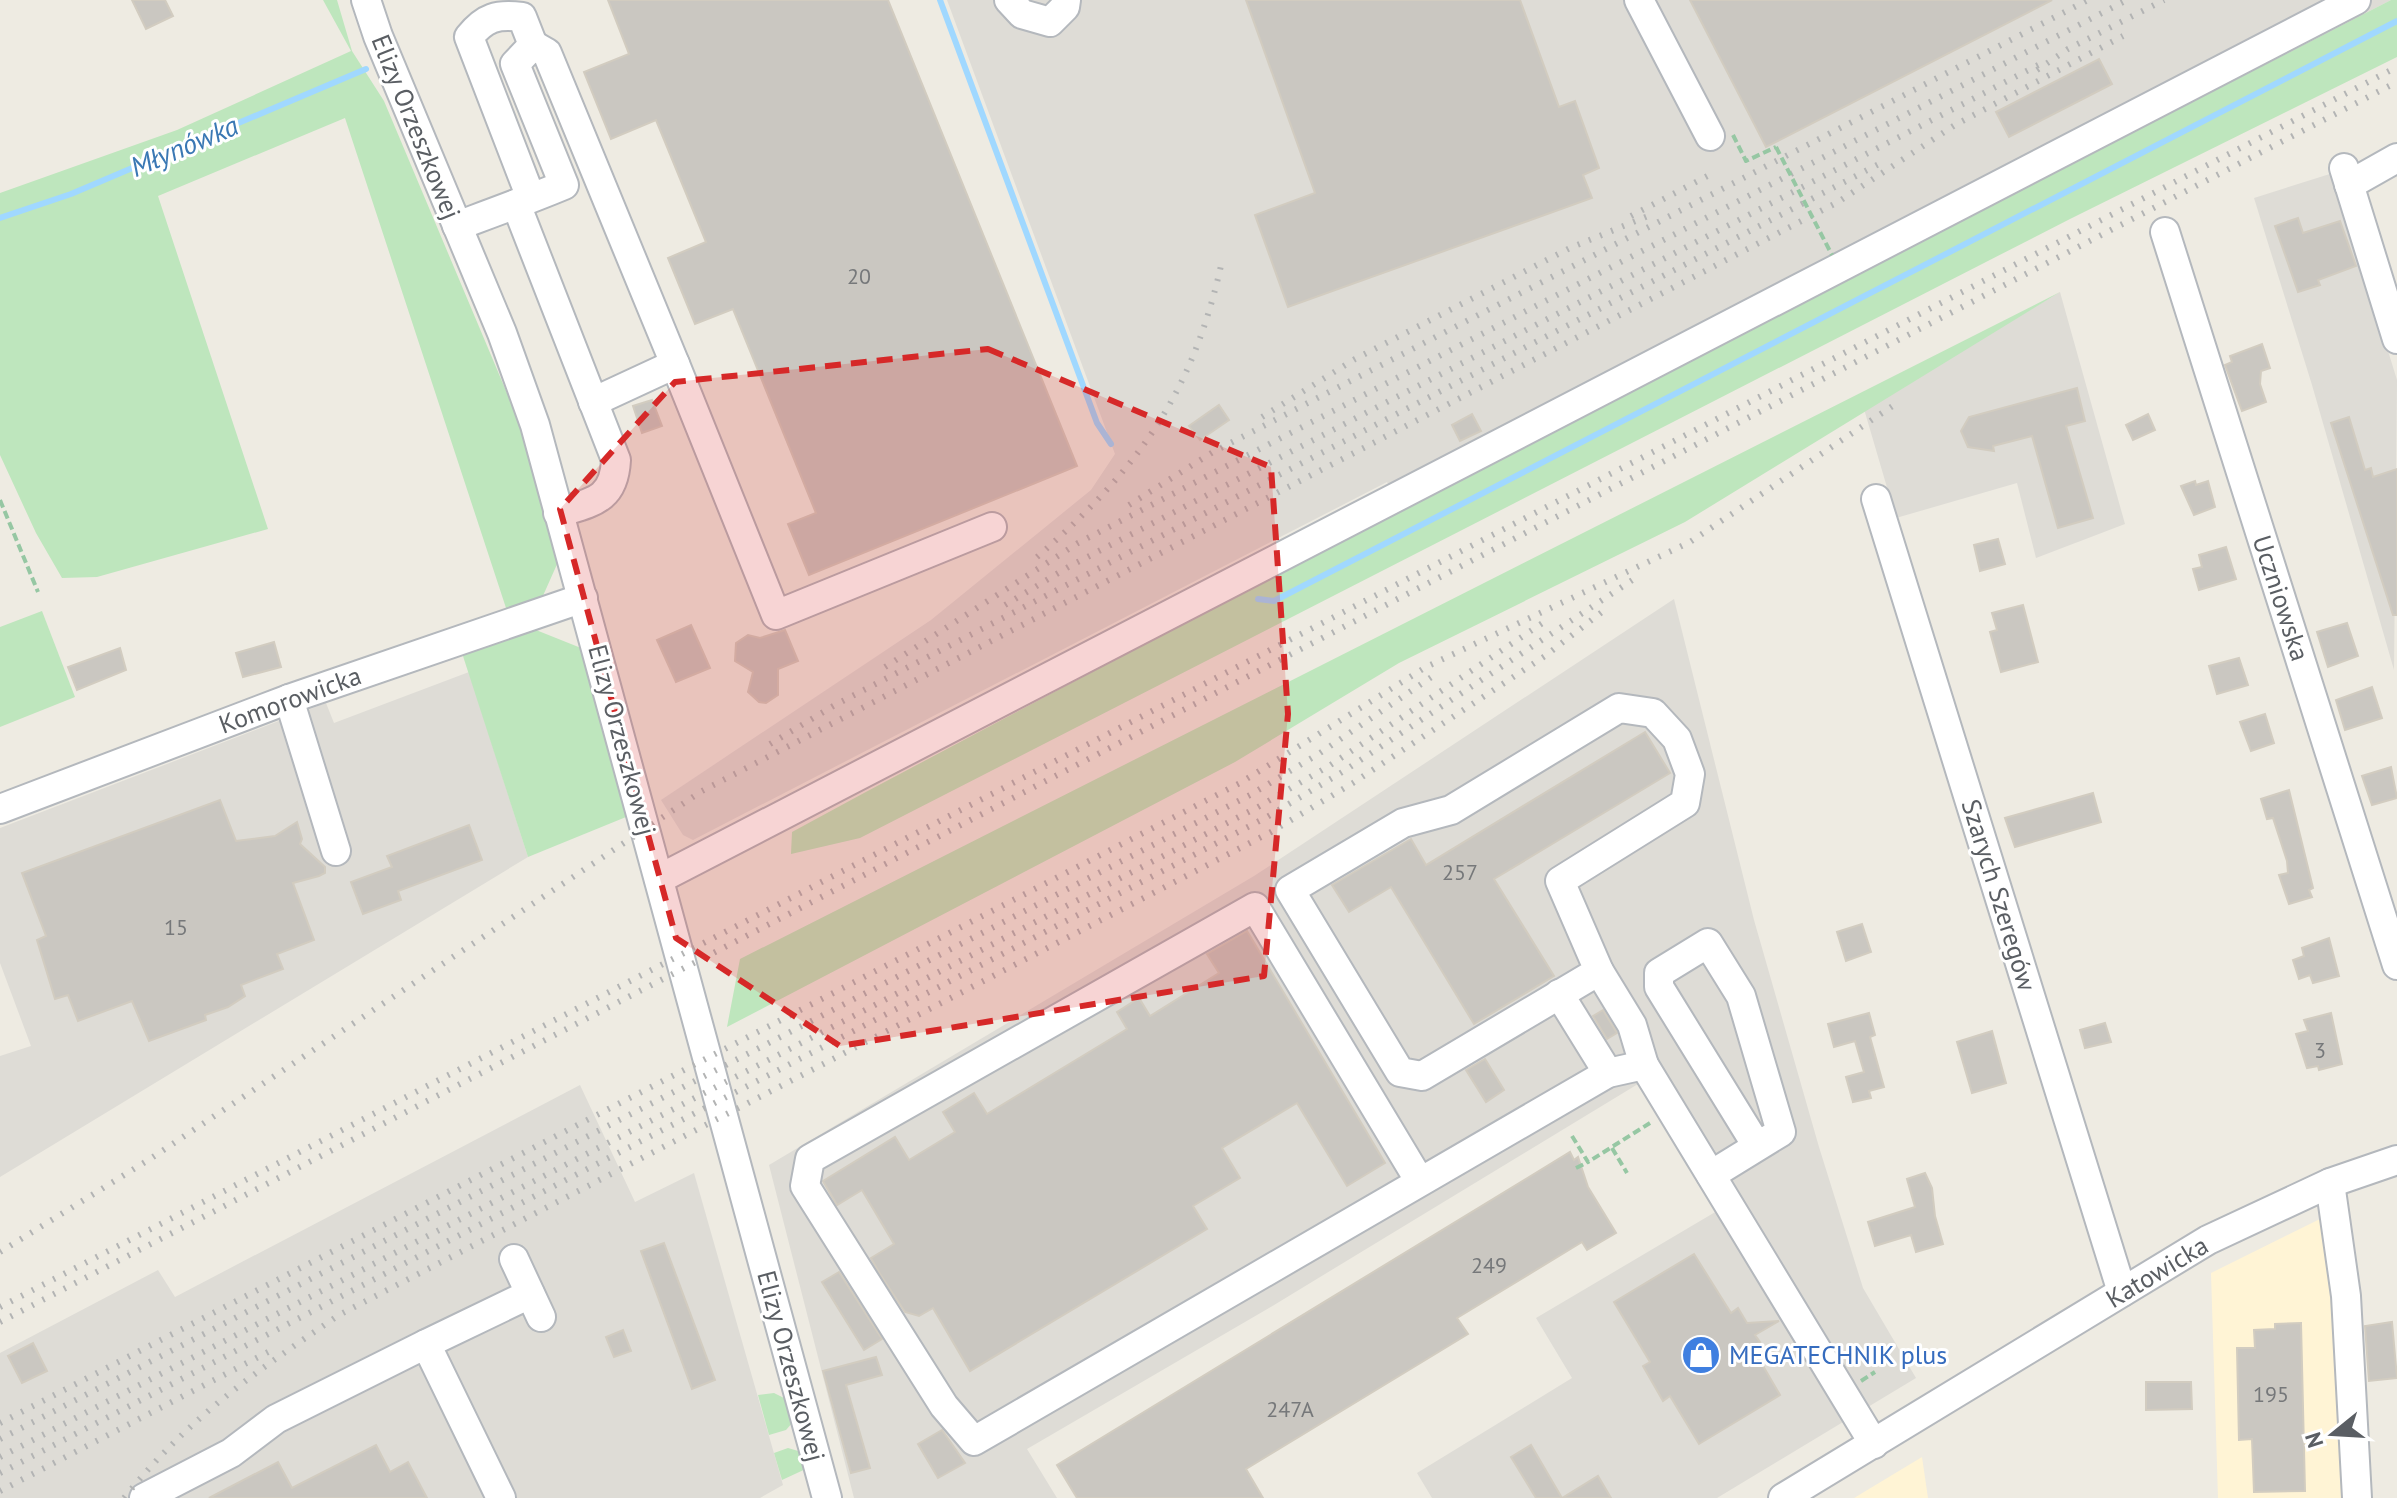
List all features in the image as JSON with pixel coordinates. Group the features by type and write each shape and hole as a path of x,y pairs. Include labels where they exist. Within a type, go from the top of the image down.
{"street":[{"name":"Elizy Orzeszkowej","path":"366,0 502,333 535,425 827,1498"},
{"path":"1009,0 1022,14 1050,22 1065,7 1066,0"},
{"path":"1639,0 1723,138"},
{"path":"659,879 1886,235 2356,0"},
{"path":"558,513 606,493 615,483 616,460 593,402 469,37 498,7 522,17 533,45 547,53 776,615 992,527"},
{"path":"457,226 564,185 515,64 533,45"},
{"path":"2397,158 2347,177 2397,339"},
{"name":"Uczniowska","path":"2165,232 2397,965"},
{"path":"593,402 675,364"},
{"name":"Szarych Szeregów","path":"1876,499 2122,1292"},
{"name":"Komorowicka","path":"0,809 289,699 583,598"},
{"path":"289,699 336,851"},
{"path":"1599,971 1422,1076 1400,1072 1290,890 1403,823 1451,810 1619,708 1653,713 1677,739 1690,774 1685,803 1560,881 1599,971 1632,1025 1644,1065 1874,1444"},
{"path":"1419,1180 1255,907 810,1159 805,1186 944,1406 974,1441 1608,1073 1644,1065"},
{"path":"1711,1175 1781,1132 1741,996 1708,943 1659,973 1659,987 1757,1146"},
{"path":"1559,994 1608,1073"},
{"name":"Katowicka","path":"1783,1498 2208,1240 2330,1183 2397,1160"},
{"path":"2330,1183 2346,1296 2357,1498"},
{"path":"144,1498 231,1453 276,1419 426,1344 536,1306 514,1259"},
{"path":"426,1344 501,1498"}],"path":[{"path":"1723,138 1746,161 1776,147 1832,255"},
{"path":"0,500 38,592"},
{"path":"1576,1168 1650,1123"},
{"path":"1572,1136 1588,1162"},
{"path":"1612,1147 1627,1173"},
{"path":"1859,1383 1875,1372"}],"highlighted area":[{"path":"988,349 1271,467 1288,714 1264,976 840,1046 676,938 560,509 675,382"}],"shaded area":[{"path":"947,0 2391,0 1401,508 1387,482 693,840 683,835 661,800 931,620 1091,490 1115,454"},
{"path":"2333,173 2397,380 2394,670 2312,385 2254,198"},
{"path":"2060,292 2125,524 2036,558 2017,483 1896,518 1864,409"},
{"path":"1674,599 1754,920 1819,1147 1863,1288 1916,1378 1717,1498 1432,1498 1417,1473 1572,1378 1536,1318 1717,1211 1638,1084 1269,1308 1027,1449 1057,1498 854,1498 769,1165 1254,876"},
{"path":"469,672 528,857 0,1177 0,1056 31,1046 0,963 0,828 326,703 334,723"},
{"path":"580,1085 635,1202 694,1173 783,1485 760,1498 0,1498 0,1353 158,1270 175,1297"},
{"path":"2322,1218 2330,1274 2345,1498 2218,1498 2211,1273"},
{"path":"1922,1457 1928,1498 1854,1498"}],"green space":[{"path":"323,0 337,0 352,51 384,101 525,436 558,562 542,598 507,611 345,118 158,196 268,529 97,577 62,578 36,533 0,455 0,193 177,130 351,51"},
{"path":"2391,0 2397,0 2397,57 2070,219 860,838 791,854 792,832 864,793 1401,508"},
{"path":"2060,292 1685,522 1399,663 1235,762 727,1027 740,959"},
{"path":"42,611 75,697 0,727 0,627"},
{"path":"536,630 581,648 626,817 528,857 462,653"},
{"path":"774,1393 786,1399 793,1422 786,1430 769,1435 758,1395"},
{"path":"788,1448 805,1453 810,1467 782,1480 774,1453"}],"building":[{"path":"132,0 165,0 173,16 146,29"},
{"path":"608,0 888,0 1077,466 809,575 788,524 816,513 733,309 695,324 668,258 706,242 656,120 611,139 584,72 629,54"},
{"path":"1246,0 1520,0 1559,107 1575,101 1599,168 1583,175 1592,198 1288,307 1255,215 1315,193"},
{"path":"1690,0 2052,0 1766,147"},
{"path":"2099,59 2112,84 2009,137 1996,112"},
{"path":"2298,218 2303,233 2340,221 2356,266 2318,280 2320,285 2298,292 2275,226"},
{"path":"2262,344 2270,368 2261,371 2260,384 2266,402 2242,411 2225,365 2232,362 2230,356"},
{"path":"2077,388 2085,421 2066,426 2093,518 2058,528 2032,436 1993,446 1994,451 1968,447 1961,431 1969,417"},
{"path":"652,400 662,426 642,433 633,406"},
{"path":"1219,405 1229,420 1200,440 1189,426"},
{"path":"1472,414 1481,431 1460,441 1452,425"},
{"path":"2148,414 2155,430 2133,440 2126,425"},
{"path":"2349,417 2365,470 2371,468 2373,477 2397,469 2397,615 2393,615 2331,423"},
{"path":"2195,481 2196,485 2208,481 2215,507 2194,515 2181,486"},
{"path":"1998,539 2005,564 1980,571 1974,545"},
{"path":"2226,547 2236,579 2199,590 2193,569 2202,567 2199,555"},
{"path":"2023,605 2038,662 2001,672 1990,632 1997,630 1992,613"},
{"path":"2347,623 2358,656 2328,667 2317,632"},
{"path":"691,625 710,668 676,682 657,640"},
{"path":"785,630 798,661 778,669 778,695 766,703 759,702 748,692 753,672 735,661 736,643 748,635 760,638"},
{"path":"274,642 281,667 243,677 236,653"},
{"path":"120,648 126,670 77,690 68,667"},
{"path":"2239,658 2248,685 2217,694 2209,666"},
{"path":"2372,687 2382,718 2345,730 2336,700"},
{"path":"2265,714 2274,743 2251,751 2240,722"},
{"path":"1645,732 1670,773 1494,879 1554,976 1474,1024 1391,887 1349,912 1332,885 1411,839 1426,865"},
{"path":"2391,767 2397,798 2372,805 2362,776"},
{"path":"2289,790 2313,888 2309,890 2312,897 2289,904 2279,875 2288,873 2287,861 2273,818 2267,819 2261,799"},
{"path":"2093,793 2101,822 2015,847 2005,818"},
{"path":"220,800 236,841 275,836 297,822 302,839 300,844 325,867 325,873 319,876 293,883 314,940 277,954 283,969 241,985 245,996 228,1007 205,1015 206,1020 149,1041 132,1001 78,1021 68,995 55,999 37,940 46,936 22,873"},
{"path":"469,825 482,860 398,891 401,900 363,914 351,882 392,867 387,856"},
{"path":"1862,924 1871,952 1846,961 1837,932"},
{"path":"1247,931 1385,1163 1347,1186 1297,1103 1222,1148 1240,1178 1193,1206 1207,1229 970,1371 933,1308 919,1316 905,1312 880,1274 871,1258 894,1244 862,1190 837,1205 823,1181 895,1137 909,1160 955,1132 943,1112 974,1093 987,1114 1127,1029 1117,1012 1139,998 1150,1016 1219,973 1207,954"},
{"path":"2329,938 2339,976 2313,983 2310,975 2299,979 2293,960 2304,956 2302,948"},
{"path":"1603,1010 1617,1033 1607,1039 1593,1016"},
{"path":"1869,1013 1875,1035 1870,1037 1884,1087 1869,1091 1871,1098 1853,1102 1846,1077 1864,1072 1855,1041 1834,1047 1828,1024"},
{"path":"2331,1013 2342,1064 2319,1070 2318,1066 2307,1068 2296,1034 2308,1031 2304,1020"},
{"path":"2105,1023 2111,1042 2085,1048 2080,1030"},
{"path":"1992,1031 2006,1083 1972,1093 1957,1042"},
{"path":"1485,1059 1504,1090 1486,1102 1466,1070"},
{"path":"1570,1152 1574,1160 1578,1157 1588,1187 1616,1233 1587,1250 1582,1242 1457,1318 1468,1334 1246,1469 1263,1498 1077,1498 1057,1465"},
{"path":"1925,1173 1932,1188 1935,1216 1943,1244 1916,1252 1911,1235 1875,1246 1868,1222 1915,1207 1907,1179"},
{"path":"664,1243 715,1380 692,1389 641,1251"},
{"name":"MEGATECHNIK plus","path":"1694,1254 1731,1313 1738,1308 1747,1323 1779,1321 1755,1335 1760,1342 1752,1347 1780,1395 1699,1444 1670,1396 1663,1401 1643,1366 1650,1362 1614,1302"},
{"path":"839,1272 882,1339 864,1350 822,1282"},
{"path":"2392,1322 2397,1378 2369,1381 2365,1326"},
{"path":"2301,1323 2305,1491 2254,1492 2252,1439 2239,1440 2237,1348 2255,1348 2254,1330 2275,1329 2275,1324"},
{"path":"623,1330 631,1351 614,1357 606,1337"},
{"path":"33,1343 47,1371 22,1383 8,1356"},
{"path":"876,1357 882,1375 846,1385 870,1468 851,1473 823,1371"},
{"path":"2146,1382 2191,1382 2192,1409 2146,1410"},
{"path":"942,1430 965,1463 938,1478 918,1444"},
{"path":"376,1445 390,1472 408,1462 427,1498 209,1498 278,1462 292,1488"},
{"path":"1531,1445 1562,1498 1536,1498 1511,1457"},
{"path":"1598,1476 1611,1498 1562,1498"}],"waterway":[{"path":"940,0 1097,423 1111,444"},
{"path":"1258,599 1274,601 2397,21"},
{"name":"Młynówka","path":"0,218 71,194 366,69"}],"railway":[{"path":"1129,505 1213,452 2088,0"},
{"path":"885,667 1078,543 2127,0"},
{"path":"2037,70 2068,49 2164,0"},
{"path":"0,1252 150,1159 702,791 1838,202 1955,125 2123,36"},
{"path":"1005,605 1070,566 2044,62"},
{"path":"0,1307 2397,67"},
{"path":"0,1322 2397,82"},
{"path":"770,744 835,705 1879,164"},
{"path":"1631,216 1715,172"},
{"path":"1262,417 1355,359 1570,248 1648,216"},
{"path":"1037,557 1104,492 1156,426 1195,351 1222,261"},
{"path":"0,1423 1240,783 1426,667 1690,542 1900,401"},
{"path":"0,1473 1267,817 1344,771 1637,577"},
{"path":"124,1498 198,1420 251,1377 339,1315 1271,832 1353,783 1545,656 1602,612"},
{"path":"0,1457 1258,807 1329,766 1550,618"},
{"path":"0,1439 1250,795 1320,753 1436,674"},
{"path":"0,1491 270,1351"}],"place":[{"name":"MEGATECHNIK plus","path":"1701,1355"}]}
